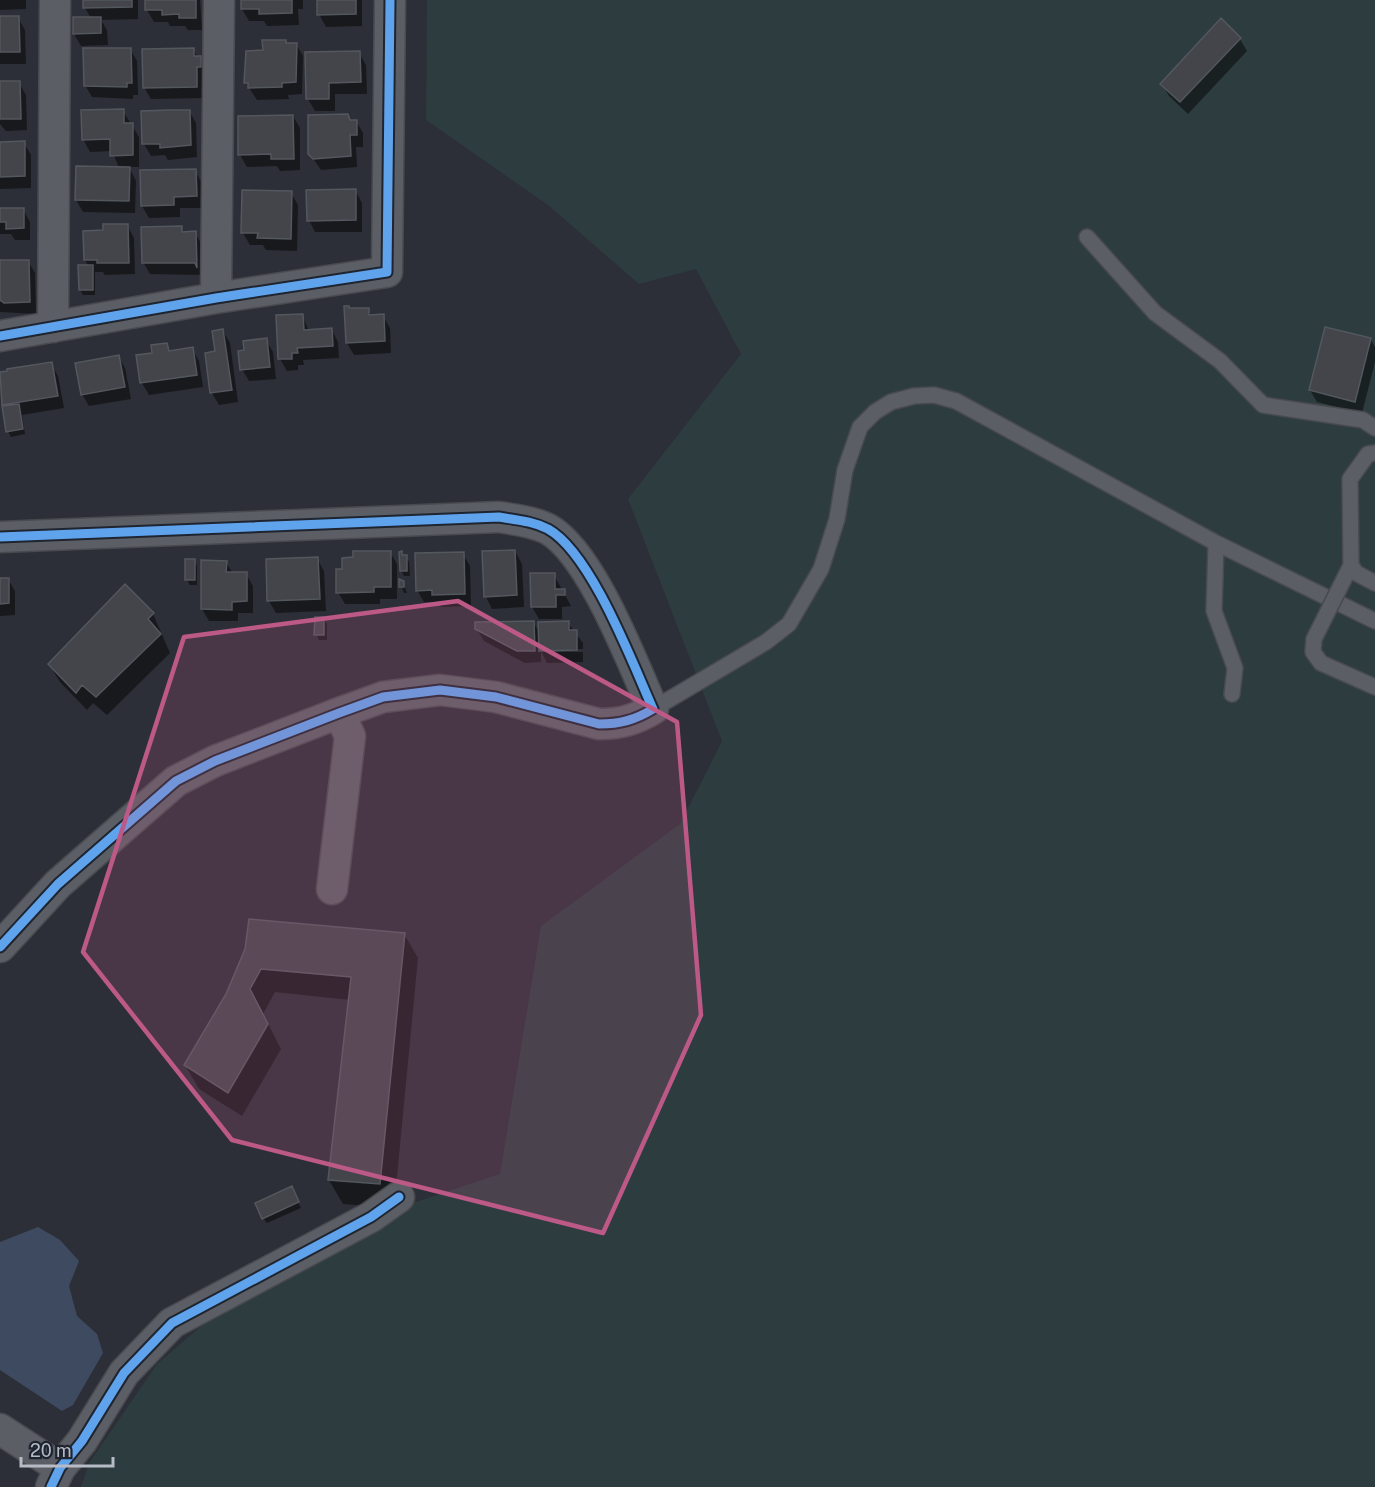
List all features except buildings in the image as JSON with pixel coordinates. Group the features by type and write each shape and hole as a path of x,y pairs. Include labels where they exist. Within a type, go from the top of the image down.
{"street":[{"path":"53,327 55,0"},
{"path":"216,298 219,0"},
{"path":"0,336 216,298 387,272 390,0"},
{"path":"0,537 499,517 528,521 548,530 566,543 585,566 653,709 636,719 617,724 599,724 496,697 440,690 383,697 339,713 215,761 176,781 58,884 0,947"},
{"path":"332,889 350,736 339,713"},
{"path":"0,1429 56,1478 124,1373 172,1323 371,1217 399,1197"}],"lane":[{"path":"1087,237 1155,313 1220,361 1263,405 1363,420 1375,428"},
{"path":"653,709 766,642 789,624 821,569 837,519 845,471 860,427 875,412 891,402 914,396 934,395 956,402 1216,543 1375,621"},
{"path":"1375,453 1368,454 1350,479 1348,572 1314,639 1313,652 1321,663 1375,687"},
{"path":"1216,543 1214,611 1235,668 1232,694"},
{"path":"1348,572 1356,573 1375,583"}],"highlighted area":[{"path":"458,601 677,722 701,1015 603,1233 232,1140 83,952 184,637"}],"shaded area":[{"path":"427,0 1375,0 1375,1487 81,1487 89,1463 157,1364 263,1273 371,1217 500,1174 541,926 680,824 722,741 628,499 741,354 696,269 639,284 548,205 426,120"}],"water":[{"path":"38,1227 60,1240 79,1261 69,1286 77,1316 97,1334 103,1353 73,1405 62,1411 0,1370 0,1242"}],"cycle path":[{"path":"0,336 216,298 387,272 390,0"},
{"path":"0,537 499,517 530,522 548,529 564,542 580,561 609,610 653,709 627,721 599,724 496,697 440,690 383,697 339,713 215,761 176,781 58,884 0,947"},
{"path":"51,1487 60,1468 82,1441 124,1373 172,1323 371,1217 399,1197"}]}
